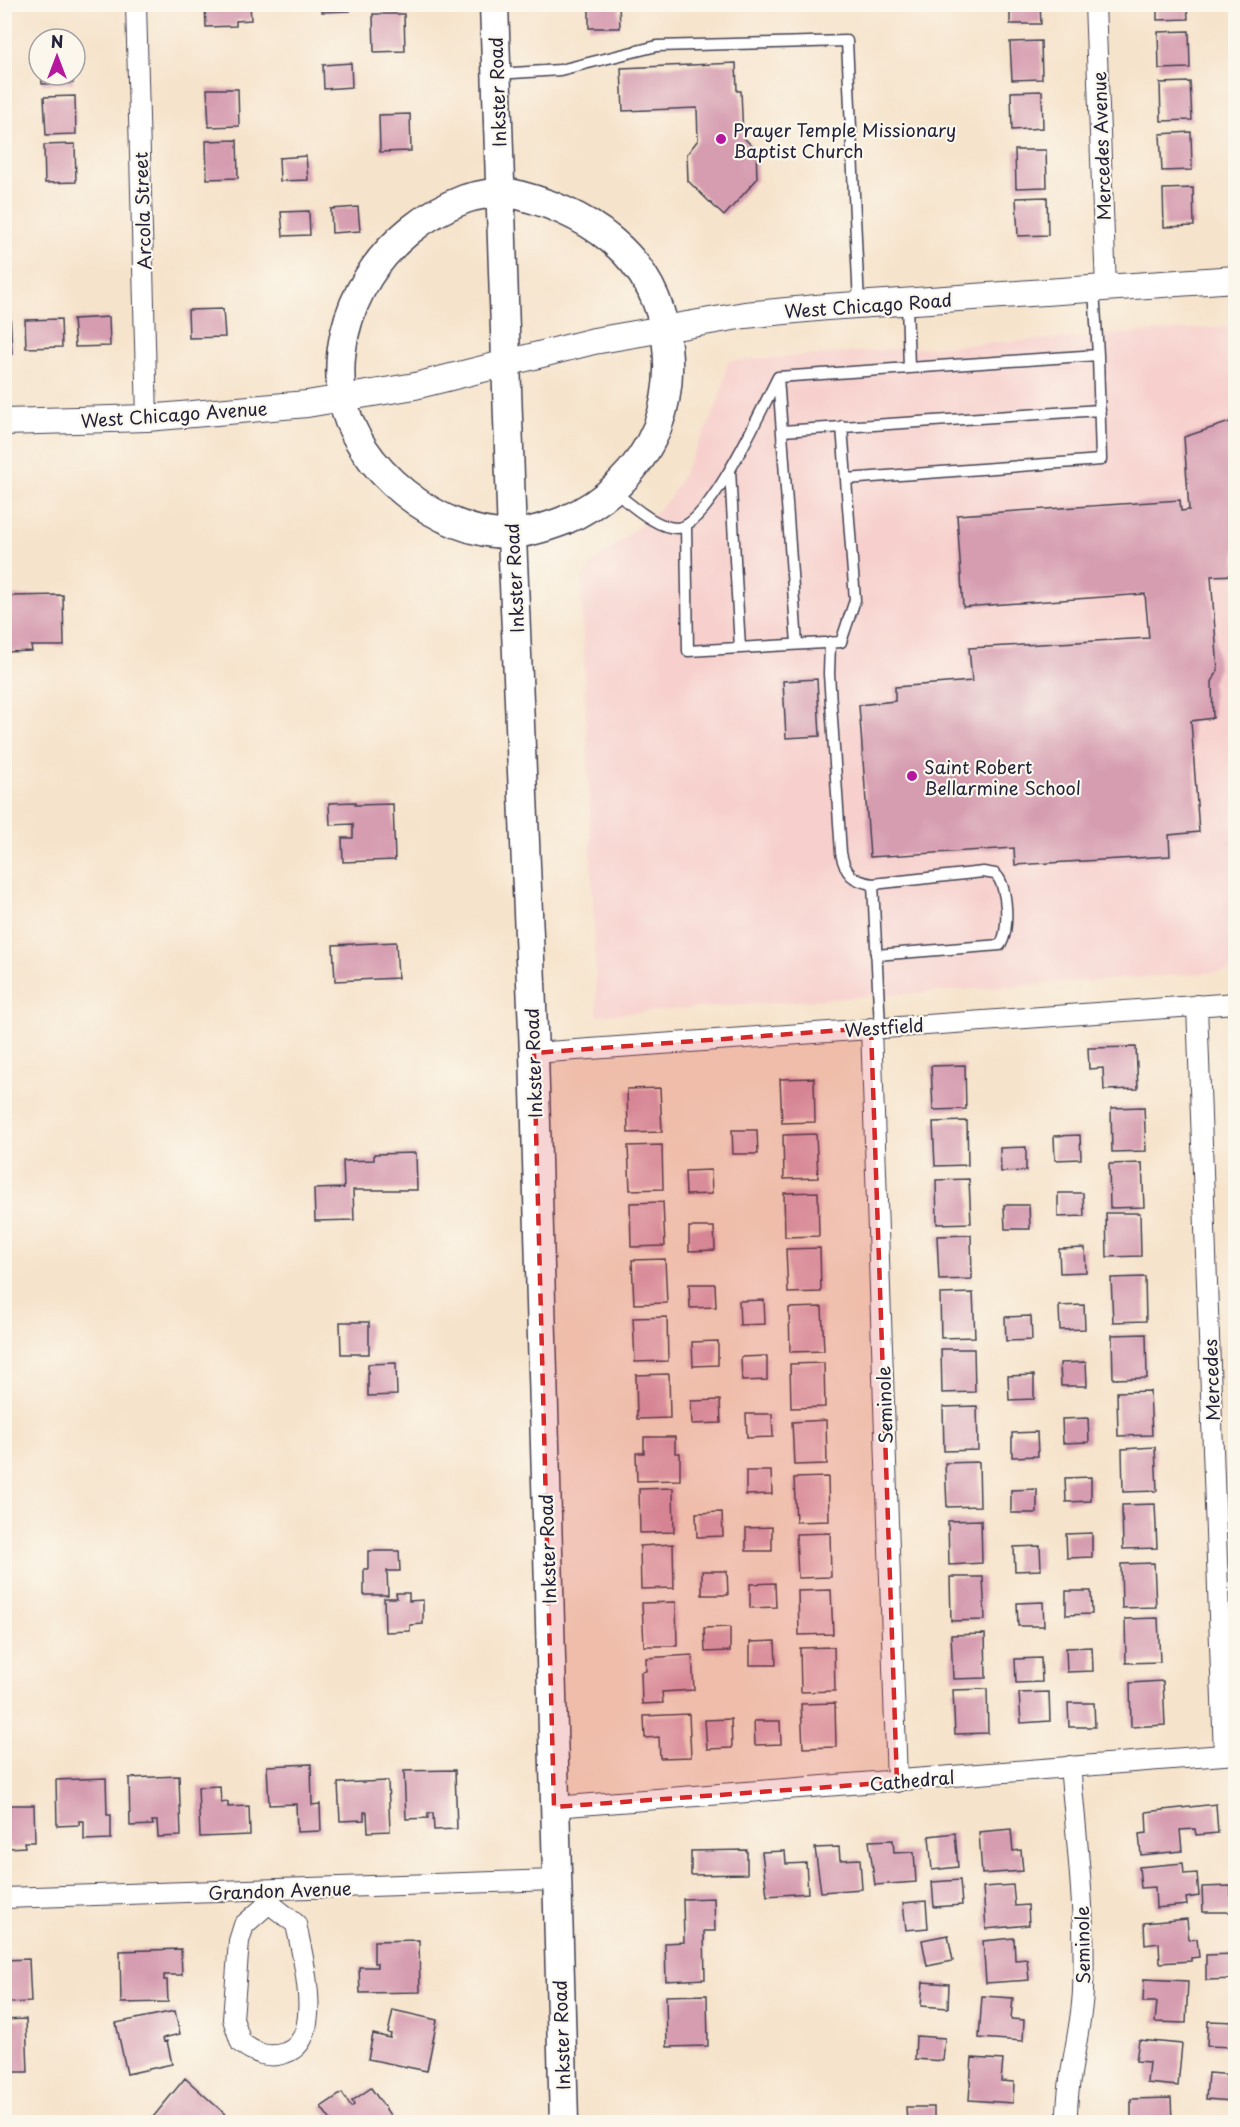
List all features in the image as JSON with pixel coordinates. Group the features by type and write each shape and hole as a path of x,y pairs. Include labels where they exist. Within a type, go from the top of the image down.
{"main road":[{"name":"Inkster Road","path":"494,4 512,534 534,1053 564,2122"},
{"path":"501,191 559,207 586,221 611,240 643,273 656,298 665,329 669,367 660,421 634,467 612,491 580,514 546,528 512,534 481,530 457,523 428,510 407,496 384,475 353,428 343,398 341,361 345,327 356,296 376,263 399,239 436,212 466,199 501,191"}],"street":[{"name":"Arcola Street","path":"136,4 147,418"},
{"name":"Mercedes Avenue","path":"1095,4 1100,288"},
{"name":"West Chicago Road","path":"506,363 594,341 745,315 1236,279"},
{"name":"West Chicago Avenue","path":"4,422 147,418 307,404 415,386 506,363"},
{"name":"Westfield","path":"534,1053 1236,1003"},
{"name":"Mercedes","path":"1197,1005 1230,1755"},
{"name":"Seminole","path":"875,1028 897,1782"},
{"name":"Cathedral","path":"554,1808 1230,1755"},
{"name":"Seminole","path":"1068,2122 1071,2073 1082,1995 1084,1948 1070,1766"},
{"name":"Grandon Avenue","path":"4,1898 269,1897 556,1880"},
{"path":"269,1897 296,1923 305,1969 308,2016 306,2032 301,2042 294,2049 272,2056 261,2055 241,2043 233,2019 239,1941 244,1925 269,1897"}],"lane":[{"path":"497,74 560,70 657,46 847,41 859,305"},
{"path":"846,478 1101,460 1098,355 1100,288"},
{"path":"907,302 909,368"},
{"path":"777,377 1098,355"},
{"path":"777,377 797,644"},
{"path":"612,491 659,523 675,528 686,526 699,515 730,470 777,377"},
{"path":"782,432 842,426 1100,410"},
{"path":"686,526 688,651 841,642 855,600 842,426"},
{"path":"730,470 740,648"},
{"path":"830,642 829,674 844,869 857,882 873,884 983,872 995,874 1004,887 1006,938 1000,945 876,955"},
{"path":"873,884 876,955 875,1028"}],"highlighted area":[{"path":"871,1028 897,1782 554,1807 534,1053"}],"shaded area":[{"name":"Saint Robert Bellarmine School","path":"1235,326 1235,971 597,1015 581,581 592,565 669,500 711,420 722,390 728,361"}],"building":[{"path":"205,4 250,4 251,20 236,21 236,26 206,27"},
{"path":"322,4 350,4 350,11 322,12"},
{"path":"589,4 619,4 620,28 589,28"},
{"path":"1010,4 1040,4 1041,24 1010,24"},
{"path":"1157,4 1187,4 1188,19 1157,20"},
{"path":"373,14 404,14 405,51 374,52"},
{"path":"1189,31 1190,68 1159,69 1158,32"},
{"path":"1041,41 1042,79 1012,80 1010,42"},
{"path":"351,63 352,87 324,89 323,65"},
{"name":"Prayer Temple Missionary Baptist Church","path":"736,63 737,91 741,91 743,137 756,150 757,179 724,216 688,181 687,154 698,140 697,108 623,111 621,68"},
{"path":"1190,82 1192,120 1161,121 1160,83"},
{"path":"207,89 238,89 239,126 209,127"},
{"path":"1042,91 1043,128 1012,130 1011,92"},
{"path":"75,96 76,134 46,135 44,97"},
{"path":"410,114 411,151 380,152 379,115"},
{"path":"1191,132 1192,170 1162,171 1160,134"},
{"path":"237,140 238,178 207,179 206,141"},
{"path":"75,144 76,182 45,183 44,145"},
{"path":"1015,150 1046,150 1047,187 1016,188"},
{"path":"306,156 308,180 280,181 279,158"},
{"path":"1193,188 1194,226 1164,227 1163,189"},
{"path":"1047,197 1048,235 1018,236 1016,198"},
{"path":"358,207 360,231 332,233 331,209"},
{"path":"309,211 310,235 283,236 281,212"},
{"path":"223,309 225,337 189,338 188,310"},
{"path":"10,312 12,354 4,354 4,313"},
{"path":"109,317 110,346 75,347 73,319"},
{"path":"61,319 62,347 26,348 25,320"},
{"path":"1236,420 1236,575 1211,576 1218,670 1212,682 1213,718 1191,721 1199,832 1169,835 1170,856 1015,865 1014,848 870,857 859,705 895,701 895,687 972,681 969,648 1149,638 1145,594 963,607 957,515 1180,500 1181,511 1189,510 1184,437"},
{"path":"63,595 64,646 31,646 32,651 4,652 4,605 10,605 10,596"},
{"path":"817,679 820,736 786,738 783,681"},
{"path":"355,802 355,805 393,804 395,860 343,862 342,838 353,838 353,824 330,825 329,803"},
{"path":"396,942 398,978 335,981 333,945"},
{"path":"1136,1047 1138,1089 1104,1090 1103,1068 1089,1069 1088,1048"},
{"path":"965,1065 966,1109 933,1110 931,1066"},
{"path":"814,1078 815,1122 782,1123 780,1079"},
{"path":"660,1088 662,1132 628,1133 627,1089"},
{"path":"1144,1107 1146,1151 1112,1152 1111,1108"},
{"path":"967,1121 968,1165 935,1166 933,1122"},
{"path":"732,1130 757,1130 758,1154 733,1154"},
{"path":"816,1134 818,1178 784,1179 783,1135"},
{"path":"1080,1135 1081,1159 1055,1160 1054,1136"},
{"path":"662,1145 663,1189 630,1190 628,1146"},
{"path":"1026,1147 1026,1171 1001,1172 1000,1148"},
{"path":"416,1153 417,1190 353,1190 354,1220 315,1221 314,1189 344,1188 343,1161 374,1160 374,1154"},
{"path":"1142,1163 1144,1207 1110,1208 1109,1164"},
{"path":"711,1170 712,1194 686,1195 685,1171"},
{"path":"969,1179 971,1223 937,1224 936,1180"},
{"path":"818,1192 819,1236 785,1237 784,1193"},
{"path":"1058,1193 1083,1193 1084,1216 1058,1217"},
{"path":"663,1202 665,1246 631,1247 630,1203"},
{"path":"1004,1205 1029,1205 1030,1229 1005,1229"},
{"path":"1106,1213 1140,1213 1141,1256 1107,1257"},
{"path":"689,1227 714,1227 715,1250 689,1251"},
{"path":"971,1235 972,1279 939,1280 937,1236"},
{"path":"820,1248 821,1292 788,1293 786,1249"},
{"path":"1085,1248 1086,1272 1060,1273 1059,1249"},
{"path":"665,1259 667,1303 634,1304 632,1260"},
{"path":"1145,1277 1146,1321 1113,1322 1111,1278"},
{"path":"689,1284 715,1284 716,1307 690,1308"},
{"path":"973,1293 975,1337 941,1338 940,1294"},
{"path":"764,1300 765,1324 740,1325 739,1301"},
{"path":"1084,1305 1085,1329 1060,1330 1059,1306"},
{"path":"822,1307 824,1351 790,1352 789,1308"},
{"path":"1031,1316 1032,1340 1006,1341 1005,1317"},
{"path":"667,1317 668,1361 635,1362 633,1318"},
{"path":"340,1322 369,1322 369,1354 341,1354"},
{"path":"1146,1334 1147,1378 1113,1379 1112,1335"},
{"path":"718,1341 718,1365 693,1366 692,1342"},
{"path":"941,1349 974,1349 975,1392 942,1393"},
{"path":"767,1356 767,1380 742,1381 741,1357"},
{"path":"1086,1362 1087,1386 1061,1386 1060,1363"},
{"path":"396,1363 397,1395 368,1396 368,1364"},
{"path":"824,1363 825,1407 791,1408 790,1364"},
{"path":"669,1374 670,1418 637,1419 636,1375"},
{"path":"1034,1375 1034,1399 1009,1400 1008,1376"},
{"path":"1150,1391 1152,1435 1118,1436 1117,1392"},
{"path":"720,1400 721,1423 692,1424 691,1401"},
{"path":"977,1406 978,1450 944,1451 943,1407"},
{"path":"746,1414 772,1414 773,1437 747,1438"},
{"path":"1088,1418 1089,1442 1063,1443 1062,1419"},
{"path":"826,1420 827,1464 794,1465 792,1422"},
{"path":"1037,1432 1038,1456 1012,1457 1012,1433"},
{"path":"644,1437 675,1437 675,1453 680,1453 680,1480 637,1481 636,1453 644,1453"},
{"path":"1155,1447 1157,1491 1123,1492 1122,1449"},
{"path":"979,1462 980,1506 947,1507 945,1463"},
{"path":"746,1471 771,1471 772,1494 746,1495"},
{"path":"828,1477 829,1521 796,1522 794,1478"},
{"path":"1091,1477 1091,1501 1066,1502 1065,1478"},
{"path":"673,1488 674,1532 640,1533 639,1489"},
{"path":"1037,1489 1037,1513 1011,1513 1011,1490"},
{"path":"1155,1504 1157,1548 1123,1549 1122,1505"},
{"path":"722,1512 723,1536 697,1537 696,1513"},
{"path":"981,1520 982,1563 949,1565 948,1521"},
{"path":"772,1527 772,1551 746,1551 746,1528"},
{"path":"830,1533 831,1577 798,1578 796,1534"},
{"path":"1092,1533 1092,1557 1067,1558 1066,1534"},
{"path":"673,1544 674,1588 641,1589 640,1546"},
{"path":"1040,1546 1041,1570 1015,1571 1014,1547"},
{"path":"368,1551 399,1551 400,1571 387,1571 388,1595 364,1595 364,1569 368,1569"},
{"path":"1154,1563 1156,1607 1122,1608 1121,1564"},
{"path":"702,1571 727,1571 728,1595 702,1595"},
{"path":"950,1577 983,1577 985,1620 951,1621"},
{"path":"775,1583 776,1607 750,1608 750,1584"},
{"path":"831,1590 833,1634 799,1635 798,1591"},
{"path":"1066,1591 1091,1591 1092,1614 1066,1615"},
{"path":"396,1593 409,1593 409,1601 423,1600 423,1624 410,1625 410,1631 385,1632 384,1598 397,1598"},
{"path":"676,1602 677,1646 644,1646 642,1603"},
{"path":"1043,1602 1044,1626 1018,1626 1017,1603"},
{"path":"1158,1618 1160,1662 1126,1663 1125,1619"},
{"path":"730,1627 730,1651 705,1652 704,1628"},
{"path":"985,1634 986,1678 953,1679 951,1635"},
{"path":"775,1641 776,1665 750,1665 750,1642"},
{"path":"834,1647 835,1691 801,1692 800,1648"},
{"path":"1092,1647 1093,1671 1067,1672 1066,1648"},
{"path":"692,1655 694,1690 662,1692 663,1703 642,1704 641,1672 646,1671 646,1658"},
{"path":"1041,1658 1042,1682 1016,1683 1015,1659"},
{"path":"1163,1681 1165,1725 1131,1727 1130,1683"},
{"path":"987,1689 988,1733 955,1734 953,1690"},
{"path":"1049,1692 1050,1721 1021,1723 1019,1693"},
{"path":"835,1703 836,1747 803,1748 801,1704"},
{"path":"1068,1703 1094,1703 1095,1727 1069,1727"},
{"path":"689,1714 691,1757 660,1758 659,1737 645,1738 644,1716"},
{"path":"731,1719 732,1748 707,1749 705,1720"},
{"path":"754,1721 780,1721 781,1744 755,1745"},
{"path":"311,1764 312,1805 320,1804 321,1831 297,1832 296,1804 269,1805 267,1766"},
{"path":"455,1770 457,1829 434,1830 433,1813 428,1813 428,1818 406,1819 404,1771"},
{"path":"179,1776 181,1836 158,1837 157,1821 152,1821 153,1825 130,1826 129,1778"},
{"path":"106,1778 107,1815 111,1815 111,1839 84,1840 84,1821 79,1821 79,1825 57,1826 56,1780"},
{"path":"388,1781 390,1831 368,1832 367,1812 364,1812 364,1820 340,1821 338,1783"},
{"path":"220,1786 221,1803 228,1802 228,1807 249,1806 250,1835 200,1837 198,1787"},
{"path":"4,1800 7,1805 34,1805 35,1842 24,1842 25,1847 9,1848 9,1843 4,1843"},
{"path":"1216,1804 1218,1833 1196,1835 1195,1829 1180,1830 1182,1851 1141,1855 1139,1834 1147,1833 1146,1812"},
{"path":"1011,1829 1013,1851 1021,1850 1023,1871 982,1874 979,1832"},
{"path":"955,1833 958,1867 932,1870 929,1836"},
{"path":"893,1840 894,1853 914,1852 916,1882 875,1885 869,1841"},
{"path":"839,1847 840,1860 860,1859 862,1889 821,1892 815,1848"},
{"path":"747,1850 747,1874 691,1875 691,1851"},
{"path":"785,1851 786,1864 806,1863 808,1893 767,1896 762,1852"},
{"path":"1183,1863 1184,1874 1197,1873 1199,1896 1186,1898 1187,1905 1156,1908 1155,1887 1141,1888 1139,1867"},
{"path":"960,1880 962,1905 934,1907 932,1882"},
{"path":"1013,1885 1015,1906 1028,1905 1029,1925 986,1929 983,1887"},
{"path":"1231,1886 1231,1912 1203,1912 1202,1887"},
{"path":"714,1898 715,1931 704,1931 705,1979 666,1981 665,1943 684,1942 683,1899"},
{"path":"926,1901 928,1928 906,1930 903,1903"},
{"path":"1187,1919 1189,1940 1197,1939 1199,1957 1191,1958 1191,1961 1160,1963 1159,1943 1145,1945 1144,1923"},
{"path":"948,1935 953,1961 927,1966 922,1940"},
{"path":"1014,1938 1015,1960 1027,1959 1029,1980 986,1983 983,1941"},
{"path":"419,1940 420,1992 360,1993 359,1967 377,1967 377,1963 374,1963 374,1941"},
{"path":"181,1949 182,1975 164,1975 164,1980 167,1980 168,2002 121,2003 120,1951"},
{"path":"1234,1954 1235,1979 1206,1980 1206,1955"},
{"path":"29,1959 31,2002 4,2003 4,1960"},
{"path":"1144,1979 1188,1981 1186,2023 1155,2022 1157,2002 1143,2002"},
{"path":"923,1982 949,1984 948,2008 921,2006"},
{"path":"707,1995 708,2046 667,2047 666,1996"},
{"path":"982,1996 1013,1998 1011,2019 1024,2020 1023,2041 979,2038"},
{"path":"393,2010 437,2020 427,2071 368,2059 373,2034 390,2038 391,2034 388,2033"},
{"path":"175,2011 180,2034 163,2038 164,2042 167,2041 172,2064 127,2074 116,2023"},
{"path":"26,2019 28,2072 4,2072 4,2020"},
{"path":"1208,2021 1236,2022 1235,2047 1207,2046"},
{"path":"916,2036 945,2038 943,2061 915,2059"},
{"path":"1139,2040 1182,2044 1178,2086 1147,2083 1149,2062 1136,2061"},
{"path":"972,2058 1003,2060 1001,2081 1014,2082 1013,2103 969,2100"},
{"path":"1208,2073 1235,2075 1232,2101 1206,2099"},
{"path":"185,2078 225,2114 217,2122 149,2122"},
{"path":"371,2088 395,2122 332,2122 321,2107 342,2093 351,2107 354,2105 352,2101"},
{"path":"1171,2098 1172,2122 1138,2122 1138,2118 1131,2118 1131,2099"},
{"path":"906,2107 934,2107 934,2122 907,2122"},
{"path":"271,2119 271,2122 246,2122 246,2120"},
{"path":"1002,2119 1002,2122 969,2122 969,2120"}],"place":[{"name":"Prayer Temple Missionary Baptist Church","path":"721,139"},
{"name":"Saint Robert Bellarmine School","path":"912,776"}]}
